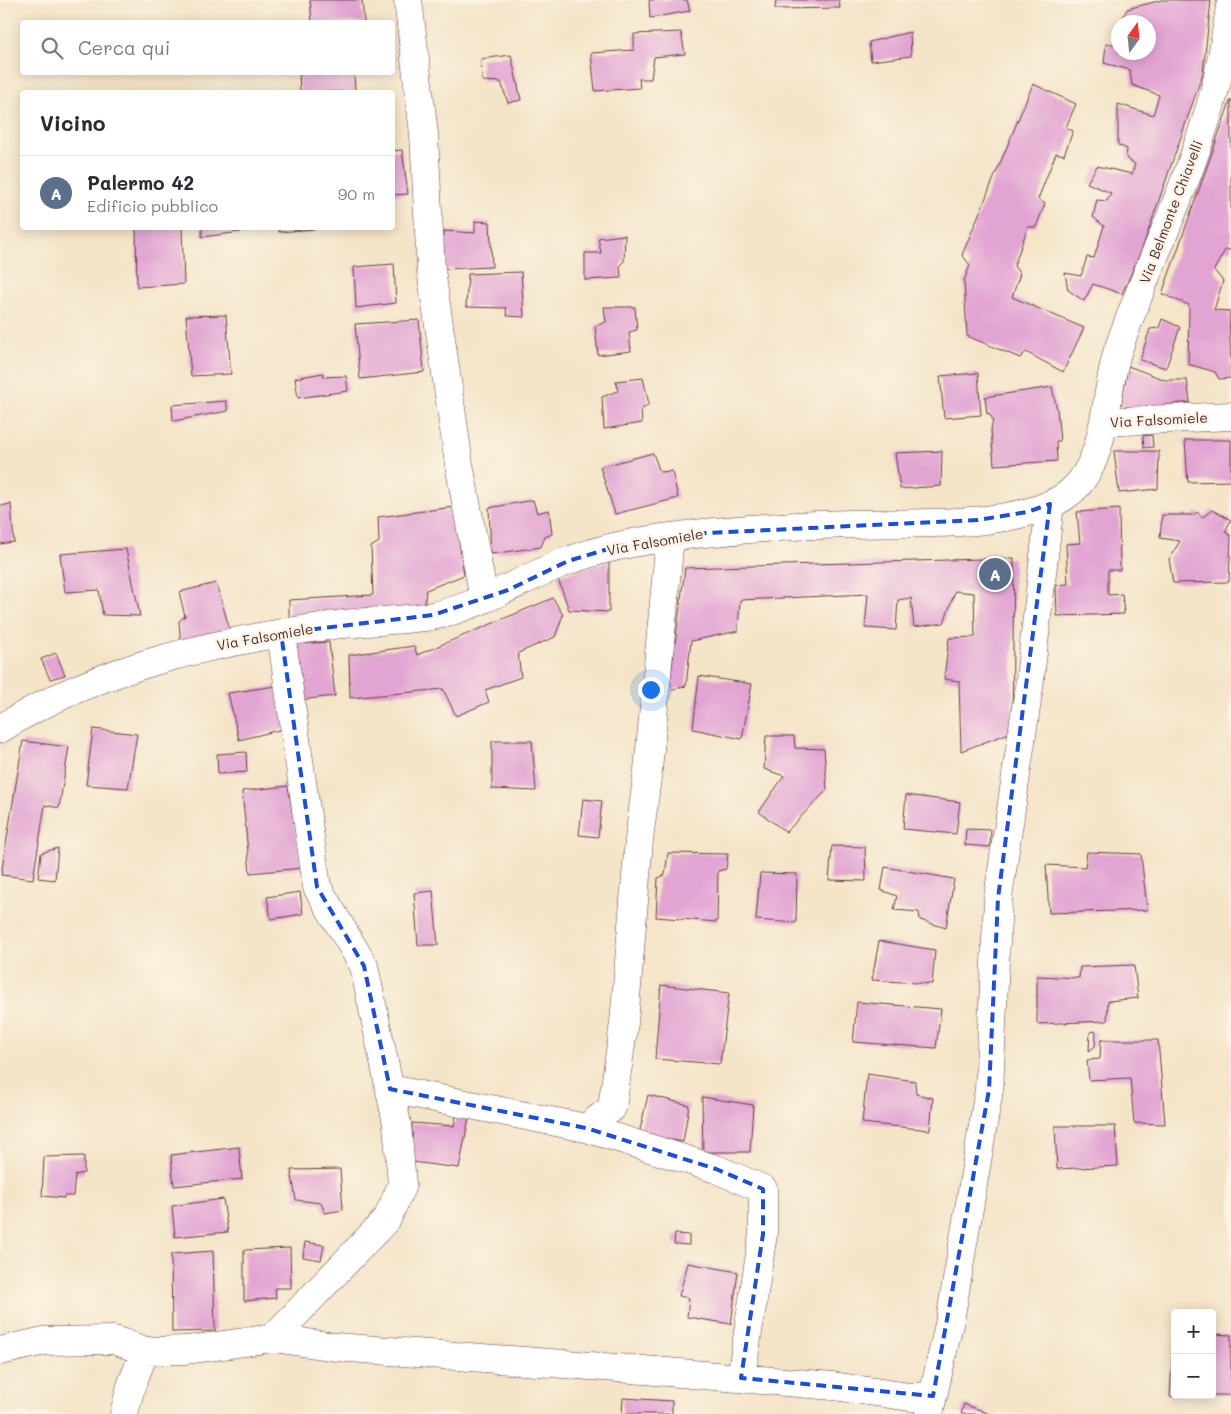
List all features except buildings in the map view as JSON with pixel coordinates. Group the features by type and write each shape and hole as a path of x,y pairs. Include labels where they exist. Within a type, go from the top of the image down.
{"street":[{"path":"408,0 424,134 431,270 459,464 484,599"},
{"name":"Via Belmonte Chiavelli","path":"1104,422 1117,354 1206,120 1223,56 1231,5"},
{"name":"Via Falsomiele","path":"0,729 27,712 104,678 218,644 340,624 433,615 508,590 568,561 618,546 706,533 845,524 978,520 1028,512 1050,504 1068,494 1084,478 1104,422 1231,416"},
{"path":"0,1351 44,1341 114,1340 146,1351 187,1350 273,1338 346,1348 833,1386 910,1396 931,1405 951,1314 989,1090 998,898 1029,687 1050,504"},
{"path":"586,1128 612,1108 614,1098 624,1023 639,840 648,770 670,538"},
{"path":"273,1338 387,1219 402,1184 397,1124 364,966 317,887 281,633"},
{"path":"390,1089 586,1128 716,1169 763,1189 763,1234 741,1378"},
{"path":"124,1414 131,1386 146,1351"}],"highlighted area":[{"path":"1050,504 998,898 989,1090 933,1396 741,1378 763,1234 763,1189 716,1169 586,1128 390,1089 364,966 317,887 281,633 433,615 508,590 568,561 618,546 706,533 978,520 1027,512"}],"place":[{"name":"Palermo 42","path":"995,574"}]}
